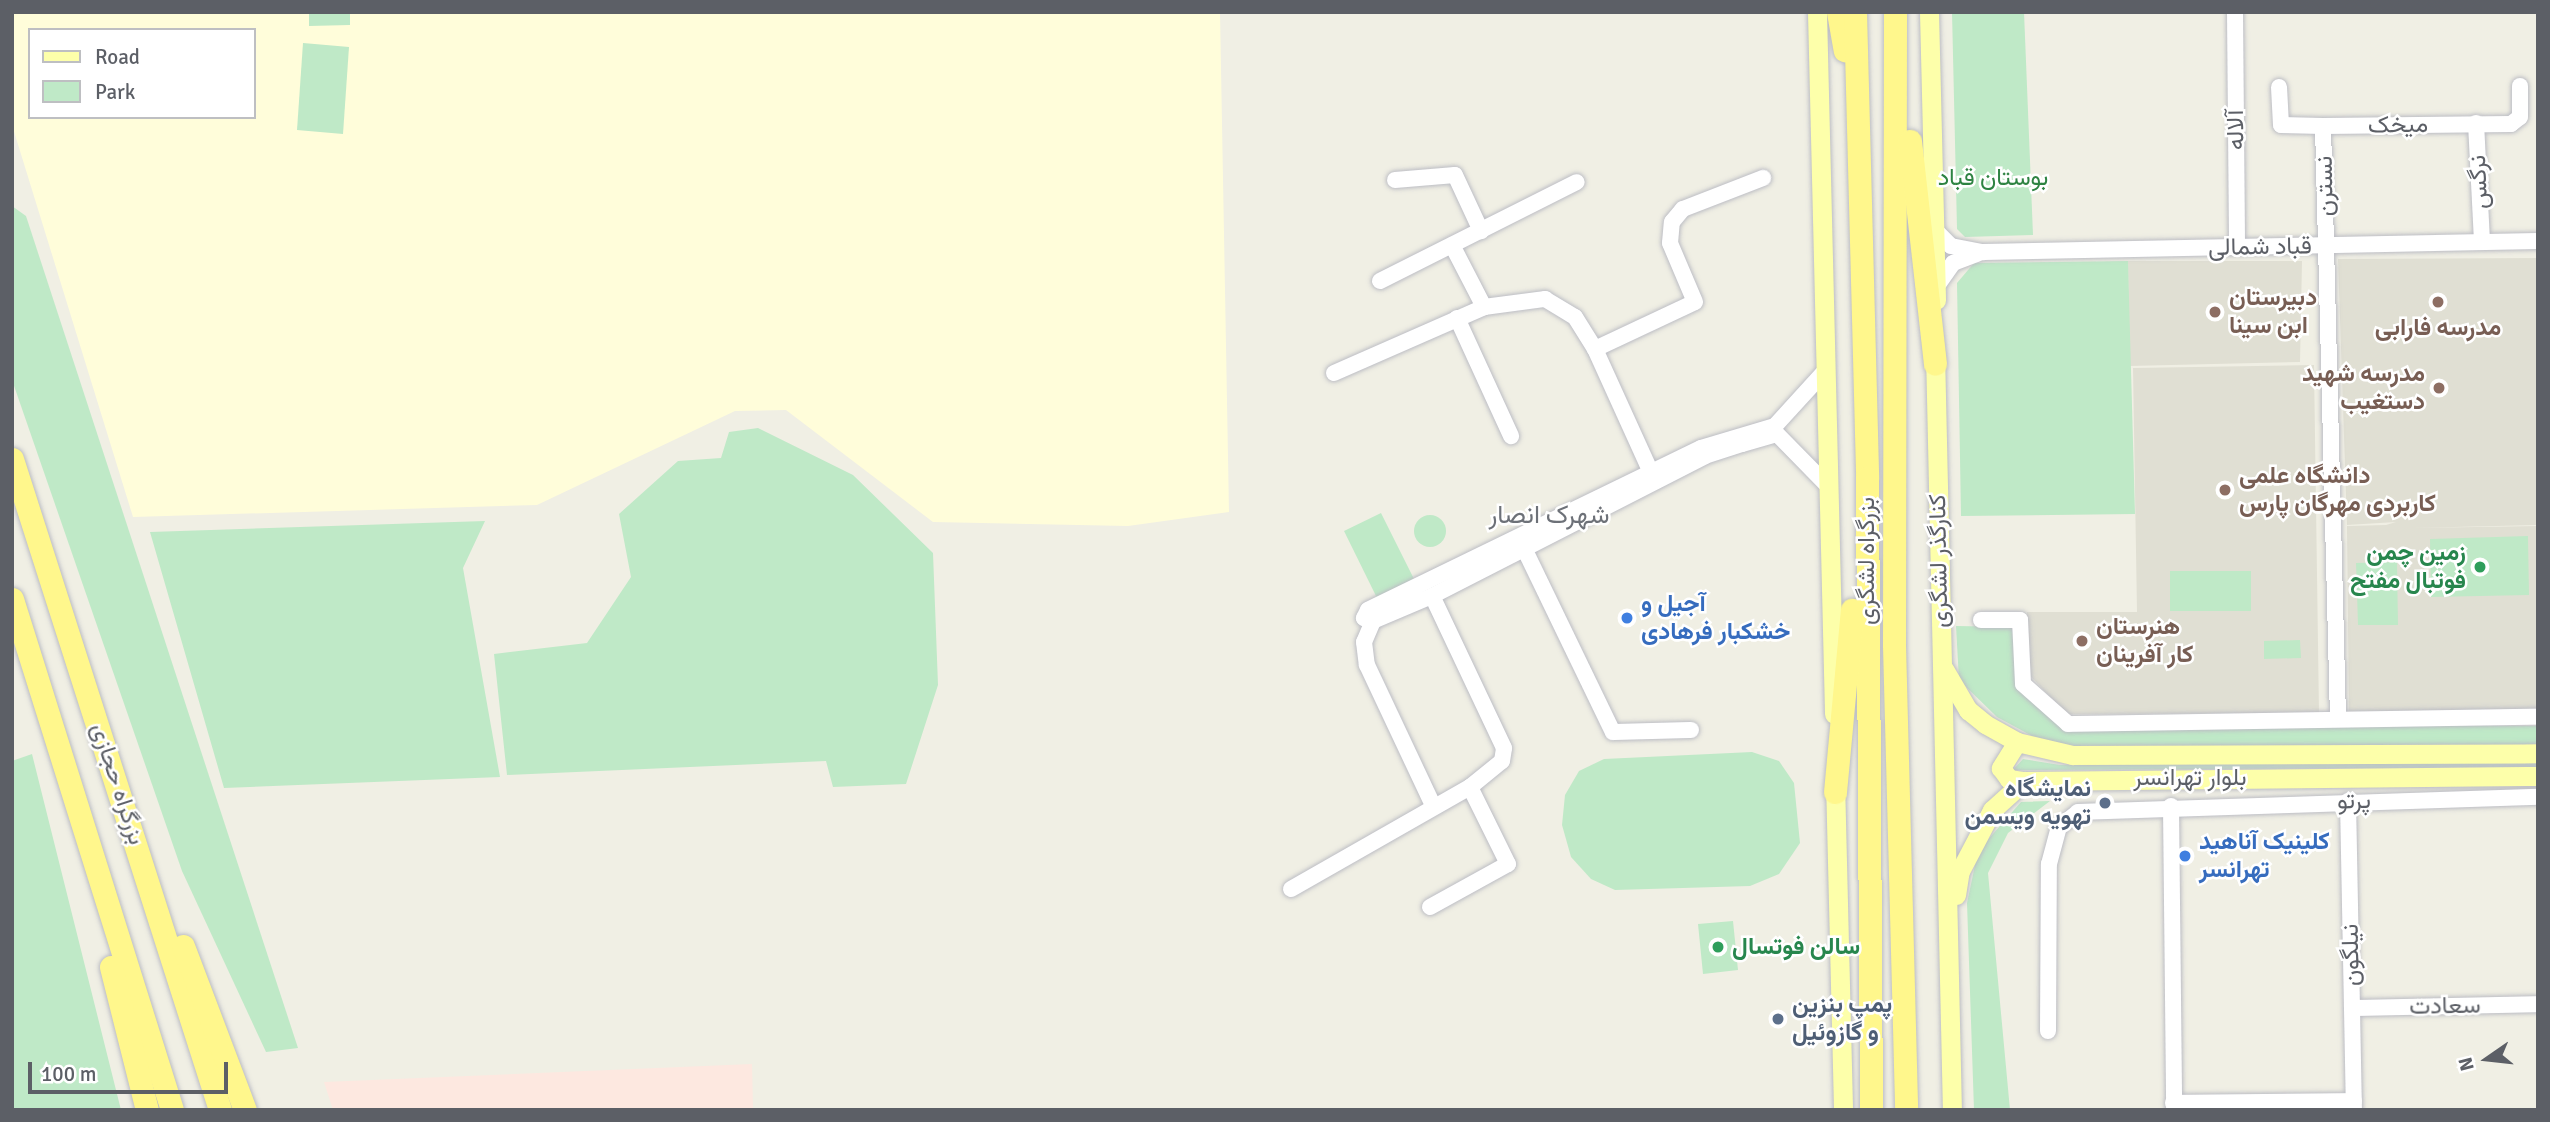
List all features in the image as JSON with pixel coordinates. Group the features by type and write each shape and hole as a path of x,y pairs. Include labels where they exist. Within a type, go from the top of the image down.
{"highway":[{"path":"1838,12 1858,122"},
{"name":"بزرگراه لشگری","path":"1855,12 1867,478 1871,1110"},
{"path":"1896,12 1935,364"},
{"name":"بزرگراه لشگری","path":"1896,12 1894,645 1906,1110"},
{"name":"بزرگراه حجازی","path":"12,459 134,833 220,1110"},
{"path":"1835,792 1867,478"},
{"name":"بزرگراه حجازی","path":"12,599 102,898 172,1110"},
{"path":"134,833 245,1110"},
{"path":"102,898 112,976 147,1110"}],"main road":[{"path":"1817,12 1843,1110"},
{"name":"کنارگذر لشگری","path":"1929,12 1936,231 1935,364 1952,1110"},
{"name":"بلوار تهرانسر","path":"1942,664 1968,710 2017,742 2072,755 2538,753"},
{"path":"2017,742 2001,768 2009,779 2024,781"},
{"name":"بلوار تهرانسر","path":"2024,781 2538,776"},
{"path":"1949,940 1960,871 1971,846 1992,810 2024,781"}],"street":[{"name":"آلاله","path":"2235,12 2237,247"},
{"name":"میخک","path":"2279,87 2281,125 2323,126 2518,122 2520,86"},
{"name":"نرگس","path":"2476,123 2482,242"},
{"name":"نسترن","path":"2323,126 2338,719"},
{"path":"1395,180 1455,175 1481,231"},
{"path":"1595,349 1695,302 1670,243 1672,222 1683,209 1763,178"},
{"path":"1380,281 1577,182"},
{"path":"1936,231 1951,246 1983,252"},
{"name":"قباد شمالی","path":"1983,252 2538,241"},
{"path":"1452,245 1484,307"},
{"path":"1937,286 1953,263 1983,252"},
{"path":"1334,373 1484,307 1545,299 1575,317 1595,349 1653,477"},
{"path":"1457,318 1511,436"},
{"path":"1653,477 1701,448 1775,426 1825,371"},
{"path":"1522,542 1432,596 1373,621 1364,618 1368,610 1522,542 1653,477 1705,456 1777,434 1828,486"},
{"path":"1522,542 1613,732 1691,730"},
{"path":"1291,889 1470,786 1502,761 1504,748 1432,596"},
{"path":"1981,620 2020,620 2023,684 2068,724 2538,716"},
{"path":"1373,621 1364,642 1367,665 1433,805"},
{"path":"2237,779 2280,802"},
{"path":"1430,907 1508,864 1470,786"},
{"name":"پرتو","path":"2048,1031 2049,864 2059,827 2078,812 2280,802 2538,797"},
{"name":"نیلگون","path":"2348,801 2354,1105"},
{"path":"2171,806 2174,1106 2354,1105"},
{"name":"سعادت","path":"2352,1008 2538,1004"}],"shaded area":[{"path":"12,12 1220,12 1229,512 1128,526 933,522 786,410 735,411 537,505 133,517 12,125"},
{"path":"2538,258 2538,525 2412,528 2538,526 2538,712 2349,711 2347,526 2386,525 2396,522 2347,525 2338,259"},
{"name":"دبیرستان ابن سینا","path":"2128,261 2302,261 2300,362 2129,366"},
{"name":"دانشگاه علمی کاربردی مهرگان پارس","path":"2314,365 2319,713 2066,714 2025,670 2027,612 2137,612 2133,368"},
{"path":"752,1064 753,1110 333,1110 324,1082"}],"green space":[{"path":"309,12 350,12 350,25 309,26"},
{"name":"بوستان قباد","path":"1952,12 2024,12 2033,235 1965,237 1957,229"},
{"path":"303,43 349,47 343,134 297,130"},
{"path":"12,206 26,216 298,1048 266,1052 182,871 12,380"},
{"path":"2128,261 2135,514 1961,516 1957,283 1974,263"},
{"path":"758,428 853,475 933,553 938,685 906,784 833,787 826,761 507,775 494,654 587,643 631,577 619,514 678,461 721,458 729,432"},
{"path":"1381,513 1414,579 1377,598 1344,531"},
{"path":"1430,515 1441,520 1446,531 1441,542 1430,547 1419,542 1414,531 1419,520"},
{"path":"485,521 463,568 500,777 224,788 150,532"},
{"name":"زمین چمن فوتبال مفتح","path":"2528,536 2529,595 2431,597 2430,539"},
{"path":"2397,562 2398,625 2358,625 2356,563"},
{"path":"2170,571 2251,571 2251,611 2170,611"},
{"path":"1956,626 2017,627 2016,673 2054,722 2538,726 2538,746 2058,750 1997,717 1959,680"},
{"path":"2300,640 2301,658 2264,659 2264,641"},
{"path":"1752,752 1779,761 1794,783 1800,843 1779,874 1750,886 1615,890 1591,879 1571,857 1562,825 1565,795 1579,771 1604,759"},
{"path":"32,754 121,1110 12,1110 12,761"},
{"path":"2023,759 2060,765 2538,760 2538,767 2013,770"},
{"path":"2050,801 2008,833 1988,873 2010,1110 1974,1110 1967,903 1978,851 2021,802"},
{"name":"سالن فوتسال","path":"1733,921 1738,970 1703,974 1698,924"}],"place":[{"name":"مدرسه فارابی","path":"2438,302"},
{"name":"دبیرستان ابن سینا","path":"2215,312"},
{"name":"مدرسه شهید دستغیب","path":"2439,388"},
{"name":"دانشگاه علمی کاربردی مهرگان پارس","path":"2225,490"},
{"name":"زمین چمن فوتبال مفتح","path":"2480,567"},
{"name":"آجیل و خشکبار فرهادی","path":"1627,618"},
{"name":"هنرستان کار آفرینان","path":"2082,641"},
{"name":"نمایشگاه تهویه ویسمن","path":"2105,803"},
{"name":"کلینیک آناهید تهرانسر","path":"2185,856"},
{"name":"سالن فوتسال","path":"1718,947"},
{"name":"پمپ بنزین و گازوئیل","path":"1778,1019"}],"district":[{"name":"شهرک انصار","path":"1549,516"}]}
